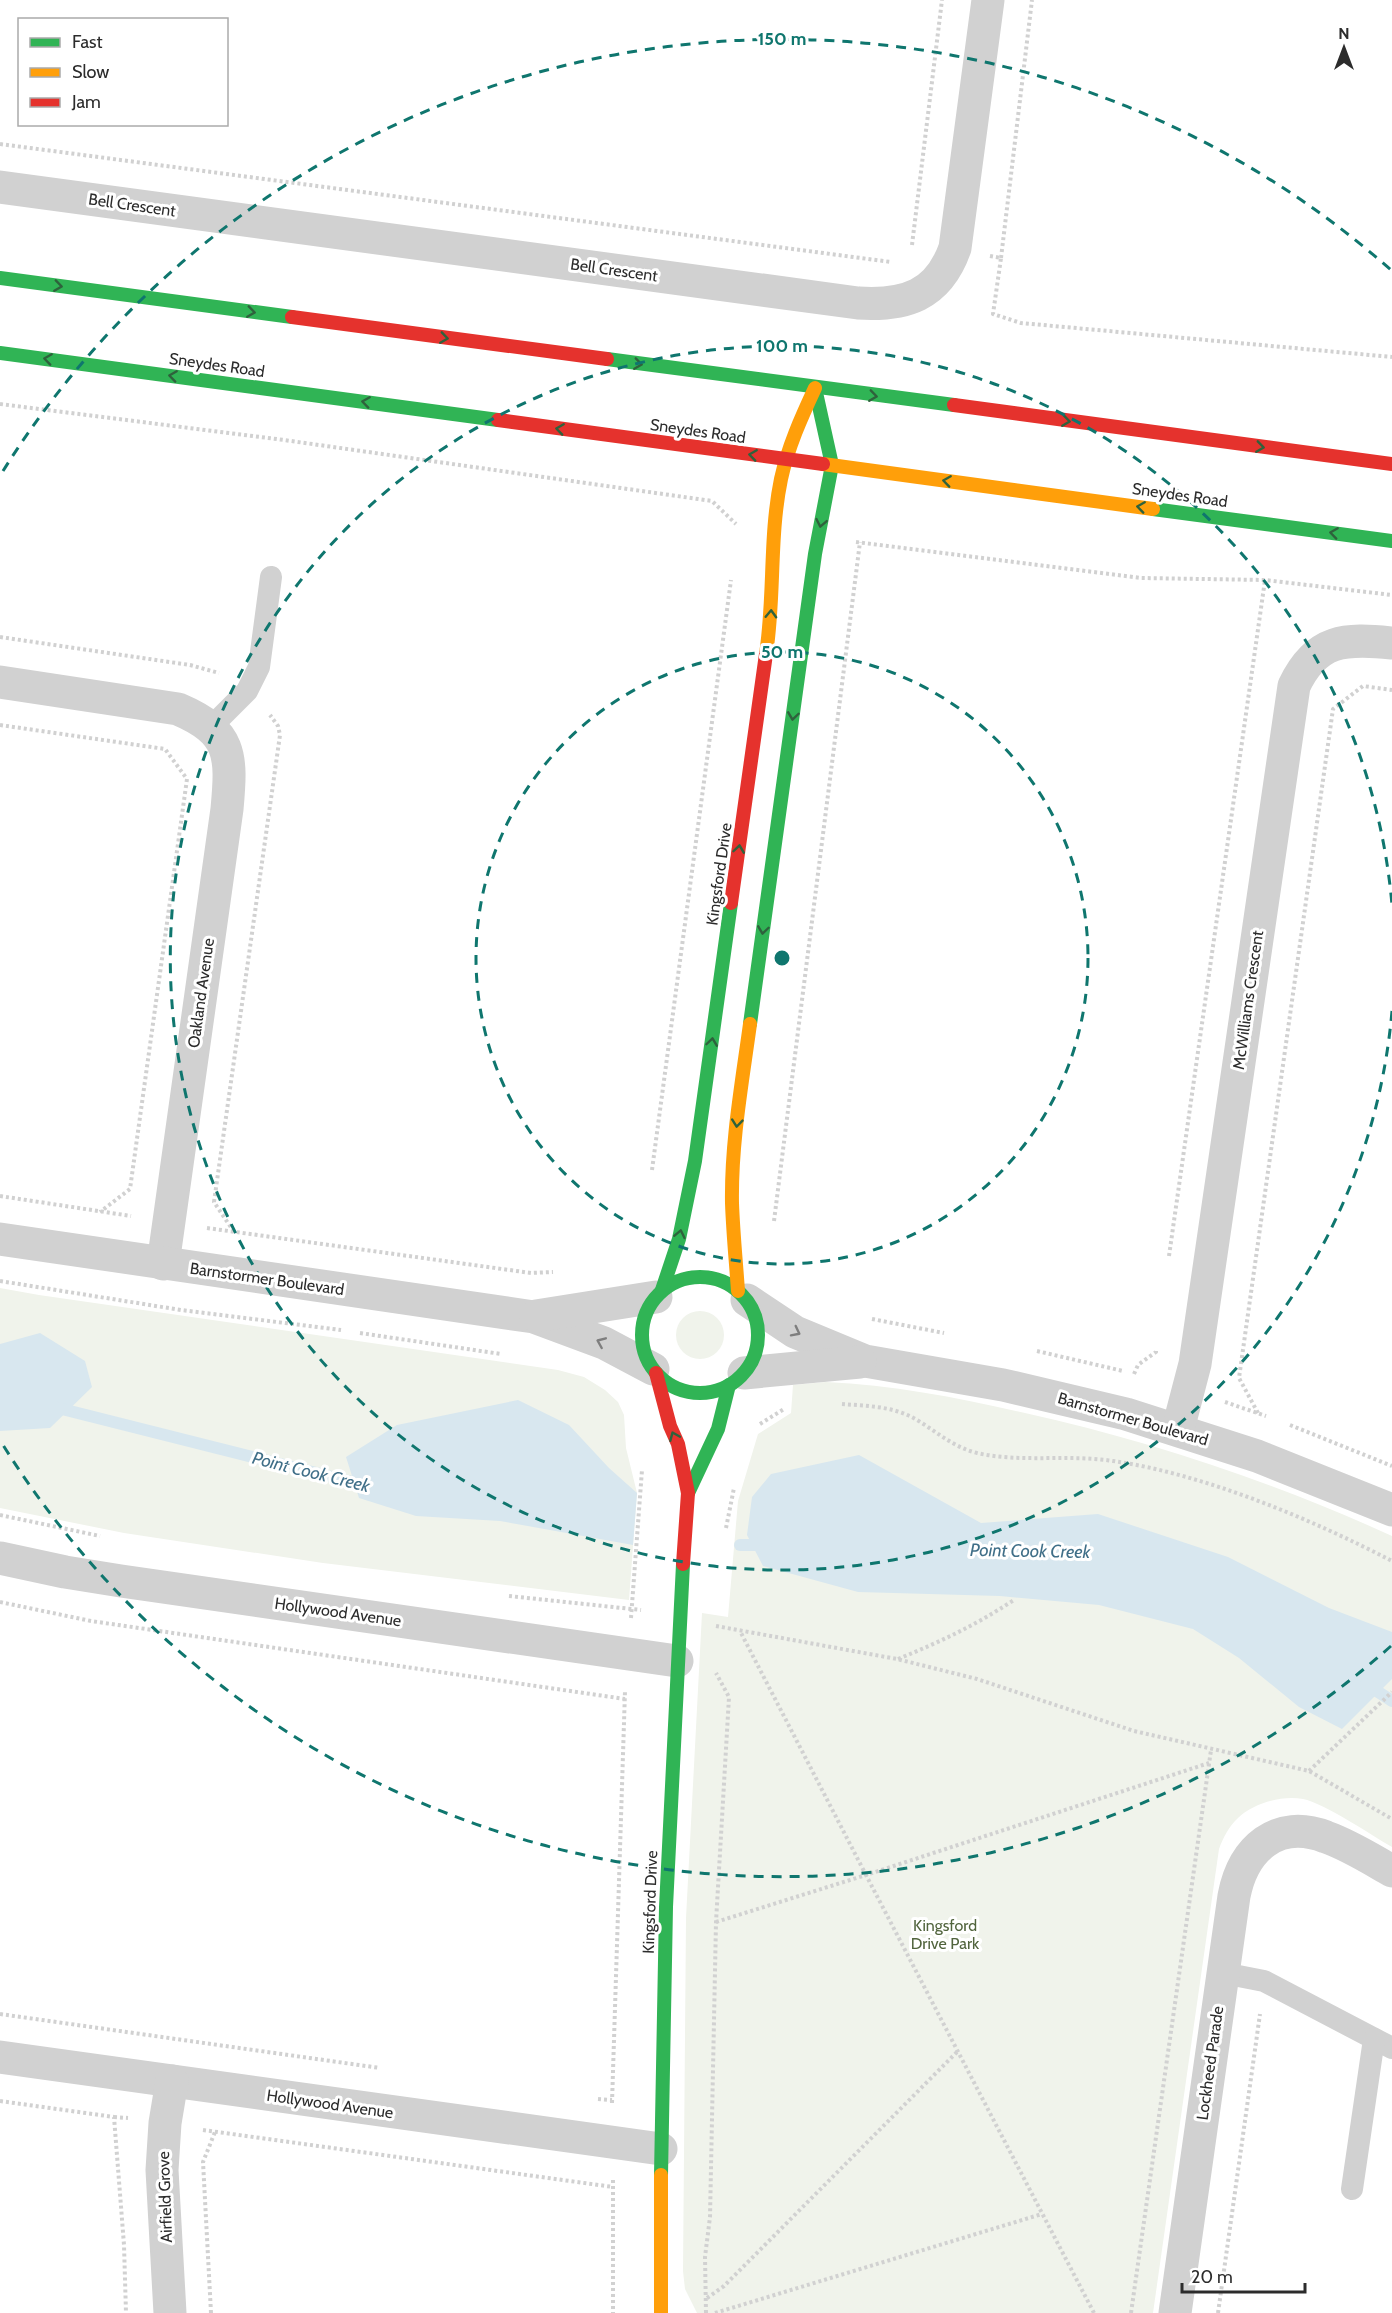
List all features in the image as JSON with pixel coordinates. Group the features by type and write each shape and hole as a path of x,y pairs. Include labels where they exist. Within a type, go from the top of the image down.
{"street":[{"name":"Bell Crescent","path":"0,187 879,304 897,303 914,297 939,278 950,263 955,248 988,0"},
{"path":"0,278 1392,464"},
{"name":"Sneydes Road","path":"0,353 1392,541"},
{"path":"743,1295 732,1203 734,1155 818,536 832,465 815,388"},
{"name":"Kingsford Drive","path":"659,1293 676,1250 695,1161 771,622 775,530 785,459 815,388"},
{"name":"McWilliams Crescent","path":"1178,1429 1195,1364 1294,686 1306,665 1316,654 1338,642 1353,640 1392,643"},
{"name":"Oakland Avenue","path":"0,682 178,709 197,717 210,727 221,739 227,751 230,763 229,781 163,1263"},
{"name":"Barnstormer Boulevard","path":"0,1239 534,1317 604,1343 654,1371"},
{"path":"706,1277 718,1279 743,1295 754,1312 758,1337 751,1362 736,1379 718,1390 696,1393 674,1387 654,1371 644,1351 642,1332 648,1307 659,1293 683,1279 706,1277"},
{"name":"Barnstormer Boulevard","path":"534,1317 659,1293"},
{"name":"Barnstormer Boulevard","path":"743,1295 795,1332 865,1361 1003,1385 1126,1414 1257,1456 1392,1510"},
{"name":"Barnstormer Boulevard","path":"736,1379 790,1369 865,1361"},
{"name":"Kingsford Drive","path":"654,1371 670,1426 678,1444 688,1493 676,1661 666,1907 661,2149 661,2313"},
{"name":"Kingsford Drive","path":"688,1493 718,1429 736,1379"},
{"name":"Hollywood Avenue","path":"0,1558 64,1572 121,1581 676,1661"},
{"name":"Lockheed Parade","path":"1175,2313 1234,1896 1241,1869 1258,1846 1282,1833 1296,1831 1324,1836 1392,1870"},
{"name":"Hollywood Avenue","path":"0,2057 612,2144 661,2149"},
{"name":"Airfield Grove","path":"170,2313 162,2170 165,2123 172,2081"}],"lane":[{"path":"210,727 247,691 259,667 271,577"},
{"path":"1223,1973 1264,1981 1383,2043 1352,2189"}],"path":[{"path":"912,249 942,0"},
{"path":"1032,0 993,315 1021,323 1392,357"},
{"path":"0,144 892,262 901,259"},
{"path":"913,241 1001,258"},
{"path":"0,404 284,440 712,501 738,526 775,530"},
{"path":"818,536 1141,578 1265,580 1392,595"},
{"path":"773,1231 860,542"},
{"path":"651,1174 732,573"},
{"path":"1169,1258 1265,580"},
{"path":"1258,1413 1239,1378 1333,710 1363,686 1392,690"},
{"path":"0,725 165,749 187,780 130,1189 100,1212"},
{"path":"0,1196 531,1273 554,1272"},
{"path":"1134,1374 1138,1365 1156,1352 1158,1340"},
{"path":"786,1408 790,1369"},
{"path":"614,2313 612,2100 625,1699 643,1459"},
{"path":"726,1536 736,1478"},
{"path":"897,1659 958,1634 1014,1600"},
{"path":"0,1602 92,1621 625,1699"},
{"path":"717,1627 718,1615"},
{"path":"740,1631 1094,2313"},
{"path":"706,2313 705,2258 710,2217 716,1922 729,1697 716,1674 717,1662"},
{"path":"1309,1771 1392,1692"},
{"path":"1131,2313 1211,1750"},
{"path":"716,1922 1209,1763"},
{"path":"1218,2313 1264,1981"},
{"path":"0,2014 384,2069"},
{"path":"707,2298 724,2286 958,2051"},
{"path":"592,2098 612,2100"},
{"path":"0,2101 613,2187"},
{"path":"114,2117 124,2245 126,2313"},
{"path":"211,2313 203,2162 215,2132"},
{"path":"715,2313 1042,2214"}],"green space":[{"path":"0,1288 558,1370 584,1377 605,1390 618,1402 624,1415 626,1448 637,1493 629,1600 323,1563 124,1533 0,1508"},
{"path":"695,1311 705,1311 717,1318 724,1330 724,1340 717,1352 705,1359 695,1359 680,1348 676,1340 676,1330 687,1315"},
{"name":"Kingsford Drive Park","path":"826,1382 901,1389 951,1397 1119,1436 1257,1481 1348,1516 1392,1536 1392,1847 1323,1806 1295,1798 1268,1801 1252,1808 1235,1821 1224,1836 1219,1849 1153,2313 697,2313 685,2289 683,2271 686,1918 702,1613 728,1617 738,1501 758,1434 791,1413 793,1385"}],"water":[{"path":"40,1333 85,1361 92,1387 50,1428 0,1431 0,1344"},
{"path":"518,1400 569,1425 609,1468 637,1493 633,1545 500,1521 416,1516 359,1498 346,1457 397,1425"},
{"path":"859,1455 981,1523 1098,1514 1228,1557 1329,1608 1392,1632 1392,1679 1342,1729 1299,1707 1239,1658 1193,1629 1099,1605 1000,1596 858,1592 763,1566 747,1535 752,1497 771,1474"}],"waterway":[{"name":"Point Cook Creek","path":"54,1407 368,1486"},
{"name":"Point Cook Creek","path":"740,1545 766,1545"},
{"name":"Point Cook Creek","path":"1366,1684 1392,1701"}],"traffic: fast":[{"path":"0,278 292,317"},
{"path":"0,353 498,420"},
{"path":"607,359 954,405"},
{"path":"750,1024 815,554 832,465 815,388"},
{"path":"1153,509 1392,541"},
{"path":"662,1290 679,1239 695,1161 731,903"},
{"path":"700,1277 722,1281 741,1294 754,1313 758,1335 754,1357 741,1376 722,1389 700,1393 678,1389 659,1376 646,1357 642,1335 646,1313 659,1294 678,1281 700,1277"},
{"path":"688,1493 718,1429 729,1385"},
{"path":"661,2175 666,1907 683,1564"}],"traffic: slow":[{"path":"766,654 775,523 781,479 791,444 815,388"},
{"path":"823,464 1153,509"},
{"path":"738,1291 732,1214 733,1158 750,1024"},
{"path":"661,2175 661,2313"}],"traffic: jam":[{"path":"292,317 607,359"},
{"path":"954,405 1392,464"},
{"path":"498,420 823,464"},
{"path":"731,903 766,654"},
{"path":"656,1373 670,1426 678,1444 688,1493 683,1564"}]}
